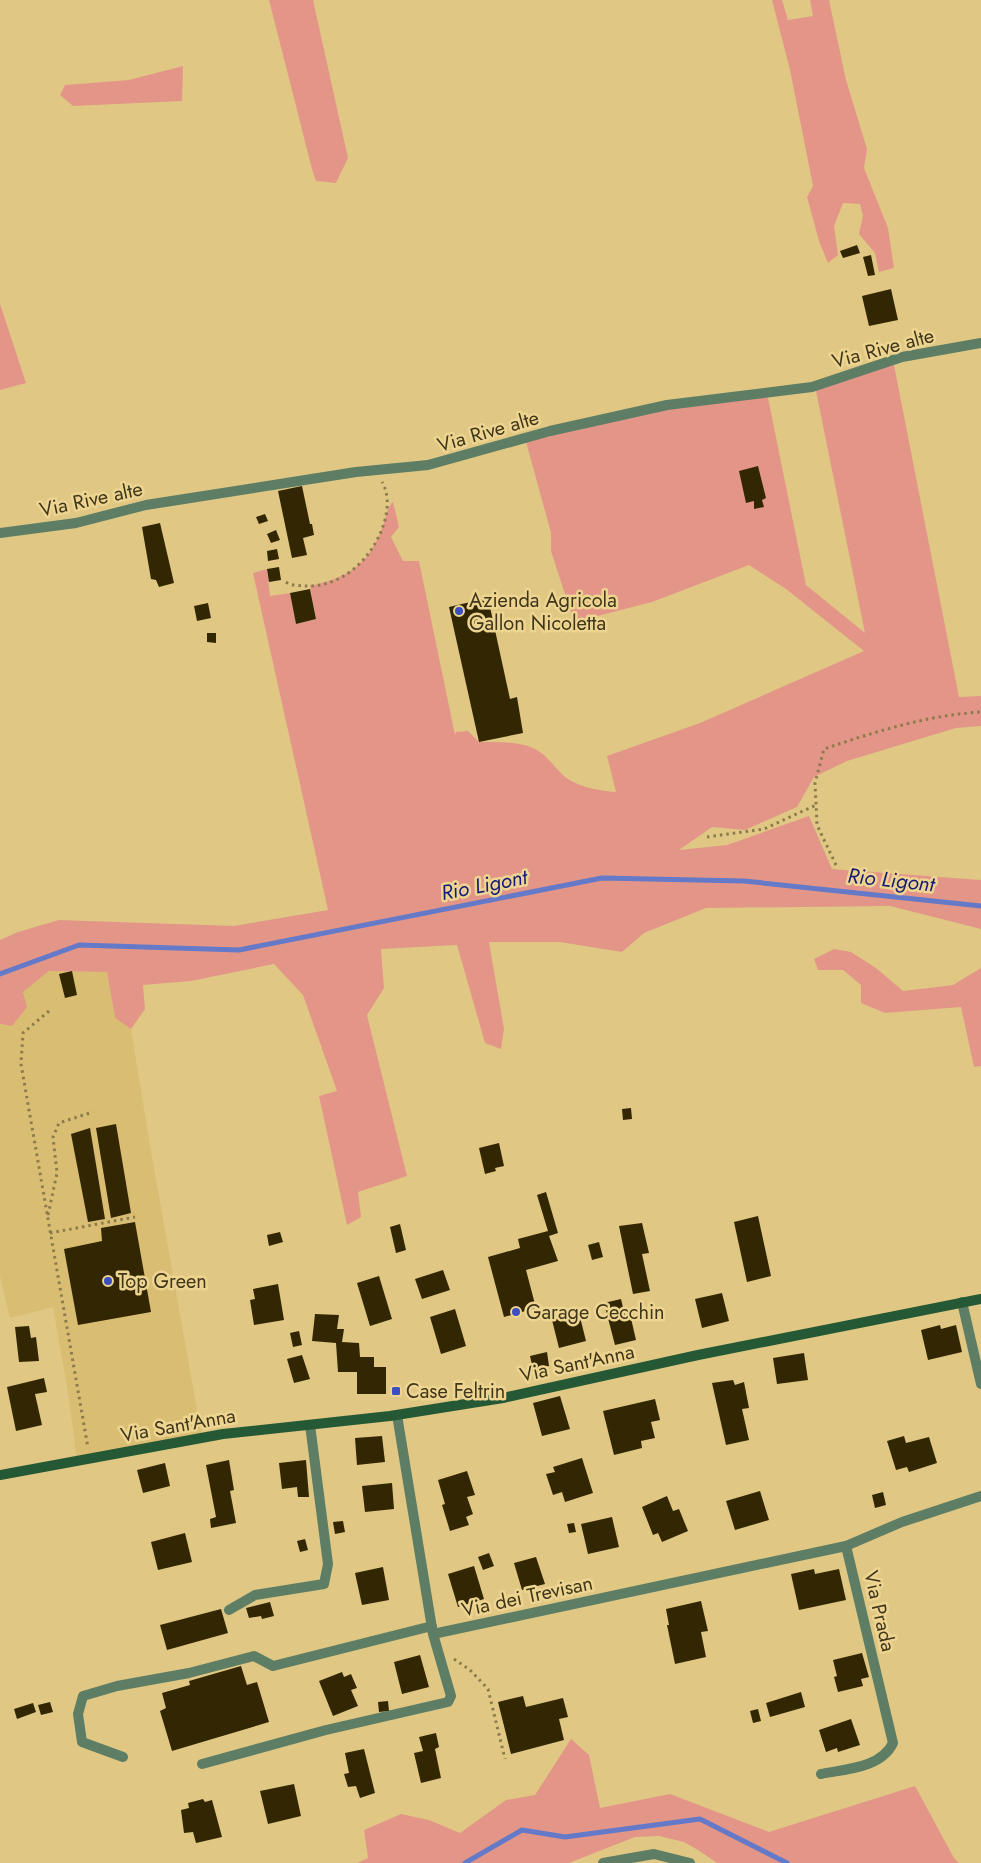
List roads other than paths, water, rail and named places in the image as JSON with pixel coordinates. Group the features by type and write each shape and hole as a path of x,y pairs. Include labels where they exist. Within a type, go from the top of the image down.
{"main road":[{"name":"Via Sant'Anna","path":"0,1475 224,1434 397,1415 504,1398 698,1355 981,1299"}],"street":[{"name":"Via Rive alte","path":"0,532 76,523 146,505 356,472 428,466 550,431 667,405 812,387 902,357 981,343"},
{"path":"962,1302 981,1384"},
{"path":"202,1764 326,1730 448,1702 451,1696 433,1630 397,1415"},
{"path":"229,1610 255,1595 324,1584 328,1564 310,1425"},
{"path":"846,1546 902,1522 981,1496"},
{"name":"Via dei Trevisan","path":"123,1756 82,1742 78,1714 83,1696 117,1686 189,1673 254,1656 272,1666 433,1630 846,1546"},
{"name":"Via Prada","path":"821,1774 858,1767 878,1760 889,1751 893,1743 846,1546"},
{"path":"603,1863 654,1854 690,1863"}],"waterway":[{"name":"Rio Ligont","path":"0,974 79,945 239,950 602,878 744,881 981,906"},
{"path":"465,1863 522,1830 565,1837 700,1819 787,1863"}],"place":[{"name":"Azienda Agricola Gallon Nicoletta","path":"459,611"},
{"name":"Top Green","path":"108,1281"},
{"name":"Garage Cecchin","path":"516,1312"},
{"name":"Case Feltrin","path":"396,1391"}]}
